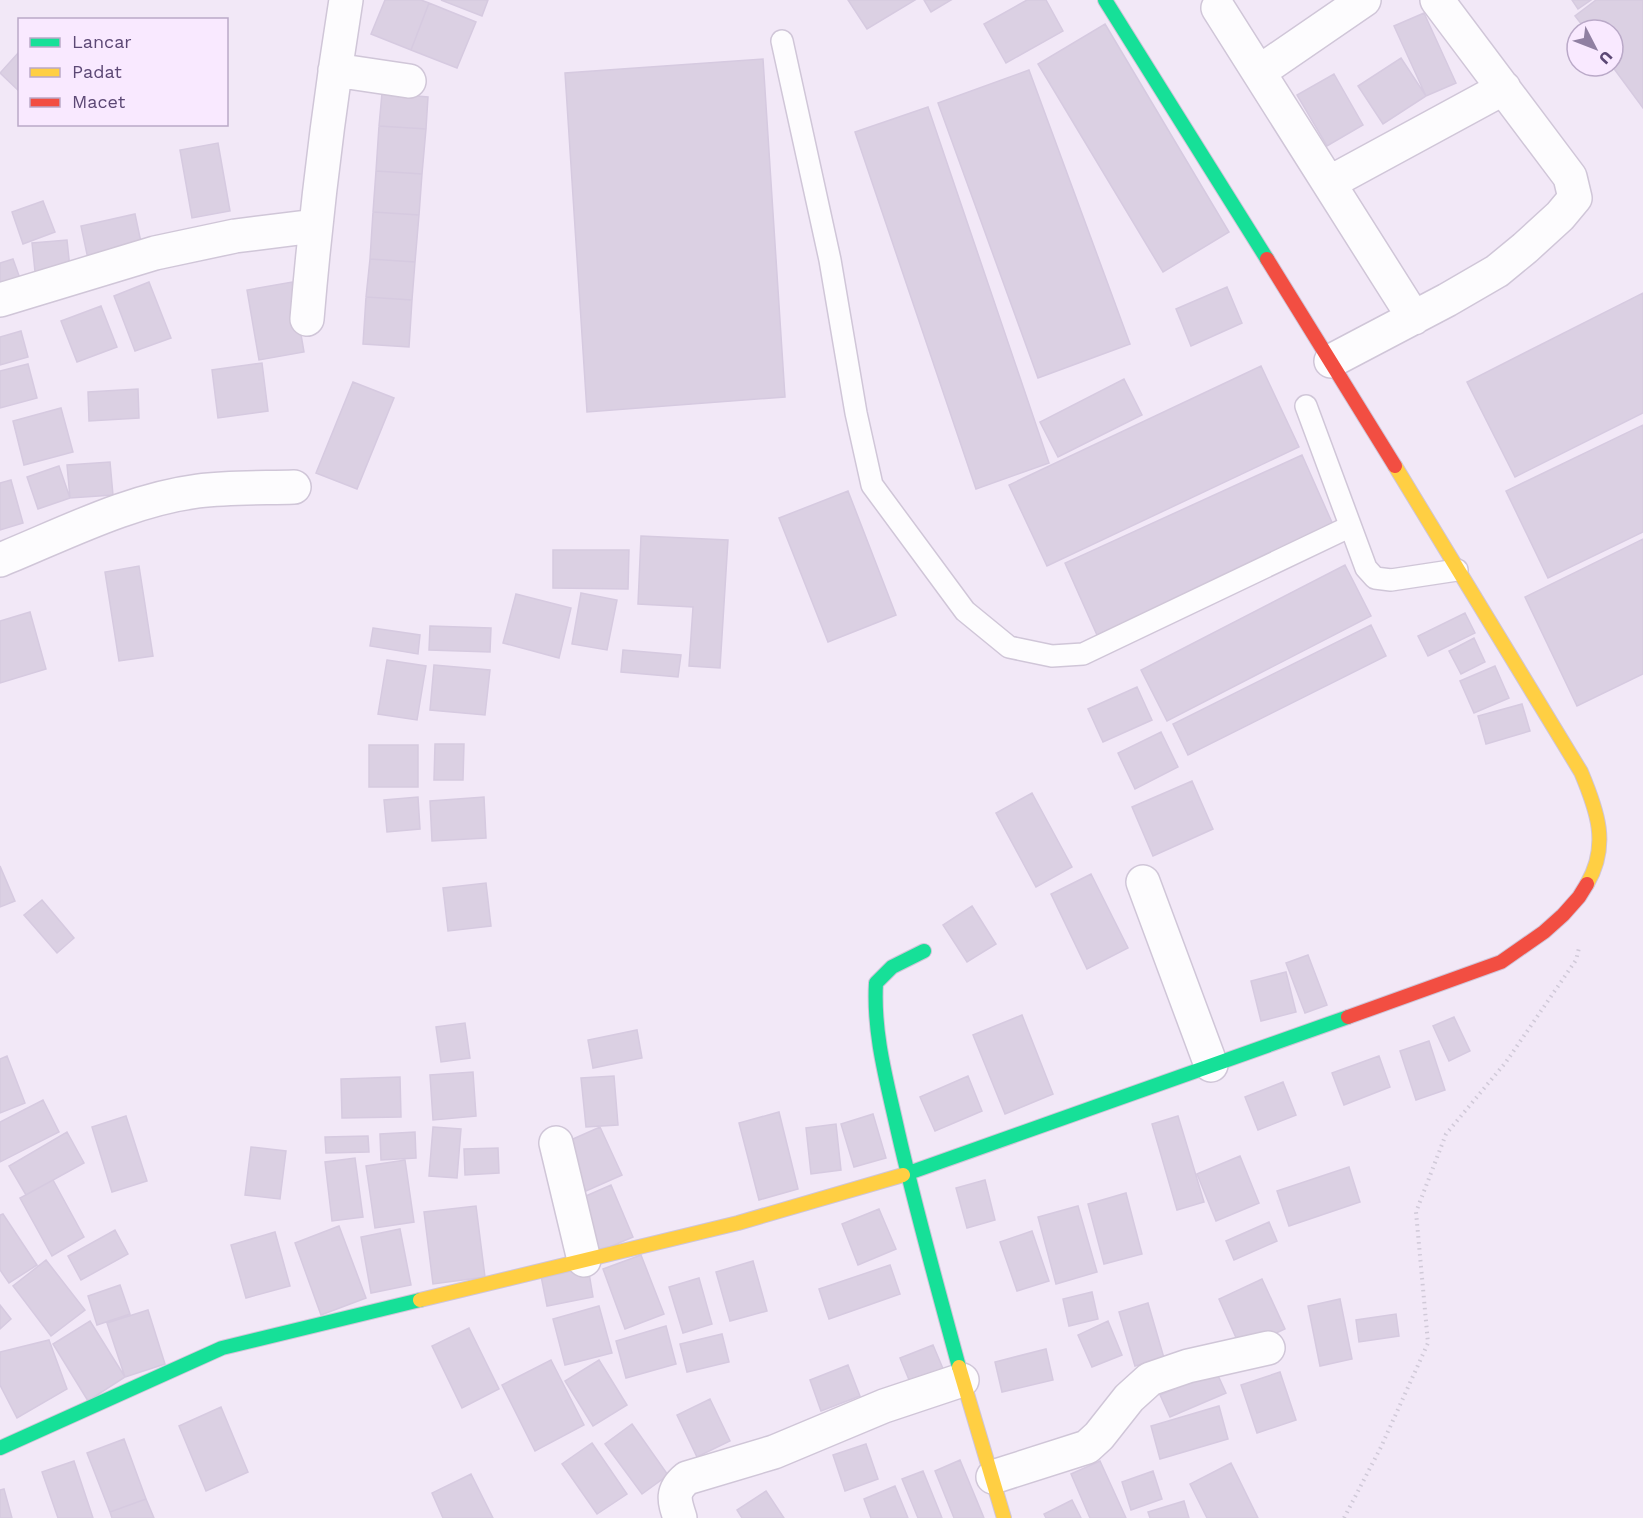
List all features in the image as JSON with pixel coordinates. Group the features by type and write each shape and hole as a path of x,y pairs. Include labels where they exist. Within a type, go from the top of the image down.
{"street":[{"path":"307,319 315,226 346,0"},
{"path":"0,1448 222,1348 738,1223 908,1174 1501,962 1563,917 1580,896 1597,865 1600,833 1594,801 1581,772 1330,361 1105,0"},
{"path":"1259,72 1364,0"},
{"path":"1330,361 1414,318 1497,271 1542,232 1575,198 1570,177 1437,0"},
{"path":"1218,8 1414,318"},
{"path":"335,70 409,81"},
{"path":"1329,183 1504,88"},
{"path":"0,300 155,253 235,236 315,226"},
{"path":"0,560 97,520 154,500 199,491 294,487"},
{"path":"1143,882 1211,1065"},
{"path":"924,951 892,967 876,983 874,1003 879,1048 908,1174 962,1380 1004,1518"},
{"path":"556,1143 584,1260"},
{"path":"993,1477 1087,1447 1099,1436 1129,1398 1150,1379 1188,1366 1268,1348"},
{"path":"680,1518 675,1494 677,1488 687,1478 774,1452 884,1406 962,1380"}],"lane":[{"path":"782,41 830,260 856,413 872,485 965,611 1009,647 1052,656 1083,654 1349,527"},
{"path":"1306,406 1349,527 1366,567 1375,578 1391,580 1457,570"}],"path":[{"path":"1344,1518 1381,1447 1428,1342 1416,1212 1446,1134 1506,1062 1576,960 1581,939"}],"building":[{"path":"385,0 421,0 429,3 411,50 371,34"},
{"path":"441,0 488,0 482,16"},
{"path":"848,0 915,0 867,29"},
{"path":"924,0 951,0 931,12"},
{"path":"1027,0 1046,0 1063,31 1006,63 984,24"},
{"path":"1572,0 1591,0 1578,9"},
{"path":"1596,0 1643,0 1643,108 1621,78 1625,78 1625,18 1577,18 1575,16"},
{"path":"429,3 476,22 457,68 411,50"},
{"path":"1424,13 1456,83 1426,96 1394,26"},
{"path":"1105,24 1229,232 1163,272 1038,64"},
{"path":"18,53 18,90 0,73"},
{"path":"1401,58 1426,96 1383,124 1358,86"},
{"path":"763,59 785,397 587,412 565,73"},
{"path":"1029,70 1130,344 1038,378 938,103"},
{"path":"1334,74 1363,125 1327,146 1297,95"},
{"path":"382,93 428,97 426,129 379,126"},
{"path":"928,107 1049,463 976,489 855,132"},
{"path":"379,126 426,129 422,174 376,171"},
{"path":"218,143 230,211 192,218 180,150"},
{"path":"376,171 422,174 419,215 373,212"},
{"path":"43,201 55,232 23,244 12,212"},
{"path":"373,212 419,215 415,262 370,259"},
{"path":"135,214 142,247 88,259 81,226"},
{"path":"67,240 71,278 36,281 32,243"},
{"path":"13,259 22,284 0,292 0,263"},
{"path":"370,259 415,262 412,300 366,297"},
{"path":"149,282 171,338 135,351 114,296"},
{"path":"292,282 304,352 259,360 247,290"},
{"path":"1227,287 1242,323 1191,346 1176,309"},
{"path":"1643,293 1643,413 1515,477 1467,382"},
{"path":"366,297 412,300 409,347 363,344"},
{"path":"101,306 117,347 77,362 61,321"},
{"path":"21,331 28,357 0,365 0,337"},
{"path":"262,363 268,411 218,418 212,370"},
{"path":"28,364 37,398 0,408 0,371"},
{"path":"1261,366 1299,447 1047,566 1009,485"},
{"path":"1124,379 1142,415 1058,457 1040,422"},
{"path":"353,382 394,398 357,489 316,473"},
{"path":"138,389 139,418 89,421 88,392"},
{"path":"61,408 73,452 24,465 13,421"},
{"path":"1643,425 1643,532 1548,578 1506,491"},
{"path":"1302,455 1334,527 1097,635 1065,563"},
{"path":"110,462 113,495 70,498 67,465"},
{"path":"59,466 70,498 38,509 27,477"},
{"path":"11,480 23,523 0,530 0,483"},
{"path":"848,491 896,615 828,642 779,518"},
{"path":"641,536 728,540 720,668 689,666 693,607 638,604"},
{"path":"1643,539 1643,674 1577,706 1525,597"},
{"path":"553,550 629,550 628,589 553,588"},
{"path":"1345,565 1371,616 1167,721 1141,670"},
{"path":"139,566 153,656 119,661 105,572"},
{"path":"581,593 617,600 607,650 572,644"},
{"path":"516,594 571,608 559,658 503,643"},
{"path":"30,612 46,669 0,683 0,621"},
{"path":"1465,613 1475,633 1428,656 1418,636"},
{"path":"1371,625 1386,656 1188,755 1173,724"},
{"path":"430,626 491,628 490,652 429,650"},
{"path":"373,628 420,635 418,654 370,646"},
{"path":"1474,638 1485,662 1461,674 1449,651"},
{"path":"623,650 681,655 678,677 621,672"},
{"path":"387,660 426,666 417,720 378,714"},
{"path":"434,665 490,670 485,715 430,710"},
{"path":"1495,666 1509,698 1474,713 1460,681"},
{"path":"1137,687 1152,720 1103,742 1088,709"},
{"path":"1522,704 1530,731 1486,744 1478,716"},
{"path":"1161,732 1178,767 1135,789 1118,753"},
{"path":"435,744 464,744 463,780 434,780"},
{"path":"369,745 418,745 418,787 369,787"},
{"path":"1192,781 1213,829 1153,856 1132,807"},
{"path":"1032,793 1072,867 1036,887 996,813"},
{"path":"418,797 420,829 387,832 384,800"},
{"path":"484,797 486,838 432,841 430,801"},
{"path":"0,866 15,901 0,907"},
{"path":"1091,874 1128,948 1087,969 1051,894"},
{"path":"486,883 491,926 448,931 443,888"},
{"path":"42,900 74,938 57,953 24,915"},
{"path":"972,906 996,944 967,962 943,925"},
{"path":"1308,955 1327,1005 1305,1013 1286,963"},
{"path":"1286,972 1296,1012 1261,1021 1251,981"},
{"path":"1022,1015 1053,1094 1005,1114 973,1035"},
{"path":"1454,1017 1470,1051 1449,1061 1433,1026"},
{"path":"465,1023 470,1058 441,1062 436,1027"},
{"path":"637,1030 642,1058 593,1068 588,1040"},
{"path":"1429,1041 1445,1090 1416,1100 1400,1051"},
{"path":"7,1056 25,1103 0,1113 0,1059"},
{"path":"1379,1056 1390,1087 1344,1105 1332,1073"},
{"path":"473,1072 476,1116 433,1120 430,1075"},
{"path":"614,1076 618,1125 586,1127 581,1078"},
{"path":"968,1076 982,1111 935,1131 920,1097"},
{"path":"400,1077 401,1117 342,1118 341,1079"},
{"path":"1283,1082 1296,1115 1258,1130 1245,1097"},
{"path":"43,1100 59,1132 0,1162 0,1122"},
{"path":"779,1112 798,1189 759,1200 739,1123"},
{"path":"873,1114 886,1158 854,1167 841,1124"},
{"path":"126,1116 147,1181 112,1192 92,1127"},
{"path":"1178,1116 1204,1202 1177,1210 1152,1124"},
{"path":"836,1124 841,1170 811,1174 806,1128"},
{"path":"433,1127 461,1129 457,1178 429,1176"},
{"path":"600,1127 622,1175 586,1191 564,1143"},
{"path":"67,1132 84,1163 26,1195 9,1166"},
{"path":"415,1132 416,1158 381,1160 380,1134"},
{"path":"368,1136 369,1152 326,1153 325,1137"},
{"path":"251,1147 286,1151 280,1199 245,1195"},
{"path":"498,1148 499,1173 465,1175 464,1149"},
{"path":"1240,1156 1259,1203 1216,1221 1197,1174"},
{"path":"355,1158 363,1217 332,1221 325,1162"},
{"path":"405,1160 414,1222 375,1228 366,1166"},
{"path":"1349,1167 1360,1202 1289,1226 1277,1191"},
{"path":"53,1180 84,1237 52,1256 20,1198"},
{"path":"985,1180 995,1220 967,1228 956,1188"},
{"path":"611,1185 633,1237 600,1251 579,1199"},
{"path":"1126,1193 1142,1254 1104,1264 1088,1204"},
{"path":"476,1206 485,1277 433,1284 424,1212"},
{"path":"1078,1206 1097,1272 1056,1284 1038,1217"},
{"path":"879,1209 896,1249 858,1265 842,1224"},
{"path":"3,1214 37,1265 9,1283 0,1270 0,1215"},
{"path":"1269,1222 1277,1241 1234,1260 1226,1241"},
{"path":"339,1226 366,1298 321,1315 295,1243"},
{"path":"400,1229 411,1285 371,1293 361,1237"},
{"path":"115,1230 128,1254 81,1280 68,1256"},
{"path":"1032,1231 1049,1281 1017,1291 1000,1242"},
{"path":"275,1232 290,1286 246,1298 231,1245"},
{"path":"641,1255 664,1314 625,1329 603,1269"},
{"path":"46,1260 85,1310 51,1336 13,1286"},
{"path":"753,1261 767,1311 730,1321 716,1272"},
{"path":"890,1265 900,1294 829,1319 819,1289"},
{"path":"588,1267 593,1297 547,1306 541,1276"},
{"path":"699,1278 712,1324 683,1333 669,1287"},
{"path":"1262,1279 1285,1329 1241,1349 1219,1299"},
{"path":"120,1285 130,1314 97,1325 88,1296"},
{"path":"1092,1292 1098,1319 1069,1326 1063,1299"},
{"path":"1340,1299 1352,1359 1320,1366 1308,1306"},
{"path":"1148,1303 1164,1358 1135,1366 1119,1312"},
{"path":"0,1305 11,1319 0,1329"},
{"path":"599,1306 612,1353 565,1365 553,1319"},
{"path":"148,1310 165,1364 125,1377 107,1323"},
{"path":"1396,1314 1399,1336 1359,1342 1356,1320"},
{"path":"90,1321 125,1377 88,1401 53,1344"},
{"path":"1108,1321 1122,1355 1092,1367 1078,1335"},
{"path":"666,1326 676,1364 626,1378 616,1341"},
{"path":"469,1328 499,1389 462,1408 432,1346"},
{"path":"722,1334 729,1362 687,1372 680,1344"},
{"path":"49,1340 67,1389 17,1418 0,1385 0,1352"},
{"path":"933,1345 947,1378 914,1392 900,1358"},
{"path":"1046,1349 1053,1380 1002,1392 995,1362"},
{"path":"551,1360 584,1425 535,1451 502,1385"},
{"path":"599,1360 627,1405 593,1426 565,1381"},
{"path":"848,1365 860,1396 821,1411 810,1380"},
{"path":"1216,1371 1226,1393 1170,1417 1160,1395"},
{"path":"1280,1372 1296,1420 1257,1433 1241,1385"},
{"path":"710,1399 730,1441 697,1457 677,1415"},
{"path":"1219,1406 1228,1439 1160,1459 1151,1426"},
{"path":"221,1407 248,1472 206,1491 179,1426"},
{"path":"632,1424 668,1475 642,1494 605,1444"},
{"path":"124,1439 146,1499 110,1512 87,1453"},
{"path":"592,1443 627,1494 597,1514 562,1464"},
{"path":"866,1444 878,1479 845,1491 833,1455"},
{"path":"960,1460 984,1518 954,1518 935,1471"},
{"path":"74,1461 93,1518 58,1518 42,1472"},
{"path":"1100,1461 1126,1518 1090,1518 1071,1474"},
{"path":"1231,1463 1258,1518 1207,1518 1190,1484"},
{"path":"923,1471 942,1518 918,1518 902,1479"},
{"path":"1153,1471 1162,1499 1131,1510 1122,1482"},
{"path":"471,1474 493,1518 443,1518 432,1493"},
{"path":"895,1486 908,1518 871,1518 864,1499"},
{"path":"4,1489 12,1518 0,1518 0,1490"},
{"path":"766,1491 784,1518 742,1518 737,1510"},
{"path":"146,1499 154,1518 112,1518 110,1512"},
{"path":"1072,1500 1081,1518 1046,1518 1044,1514"},
{"path":"1184,1501 1189,1518 1150,1518 1148,1512"}],"traffic: fast":[{"path":"1105,0 1267,259"},
{"path":"924,951 892,967 876,983 877,1021 885,1076 905,1162 959,1367"},
{"path":"903,1175 1348,1017"},
{"path":"0,1448 222,1348 420,1300"}],"traffic: slow":[{"path":"1395,466 1581,772 1592,800 1599,828 1598,855 1587,884"},
{"path":"420,1300 738,1223 903,1175"},
{"path":"959,1367 1004,1518"}],"traffic: jam":[{"path":"1267,259 1395,466"},
{"path":"1348,1017 1501,962 1544,932 1563,915 1587,884"}]}
